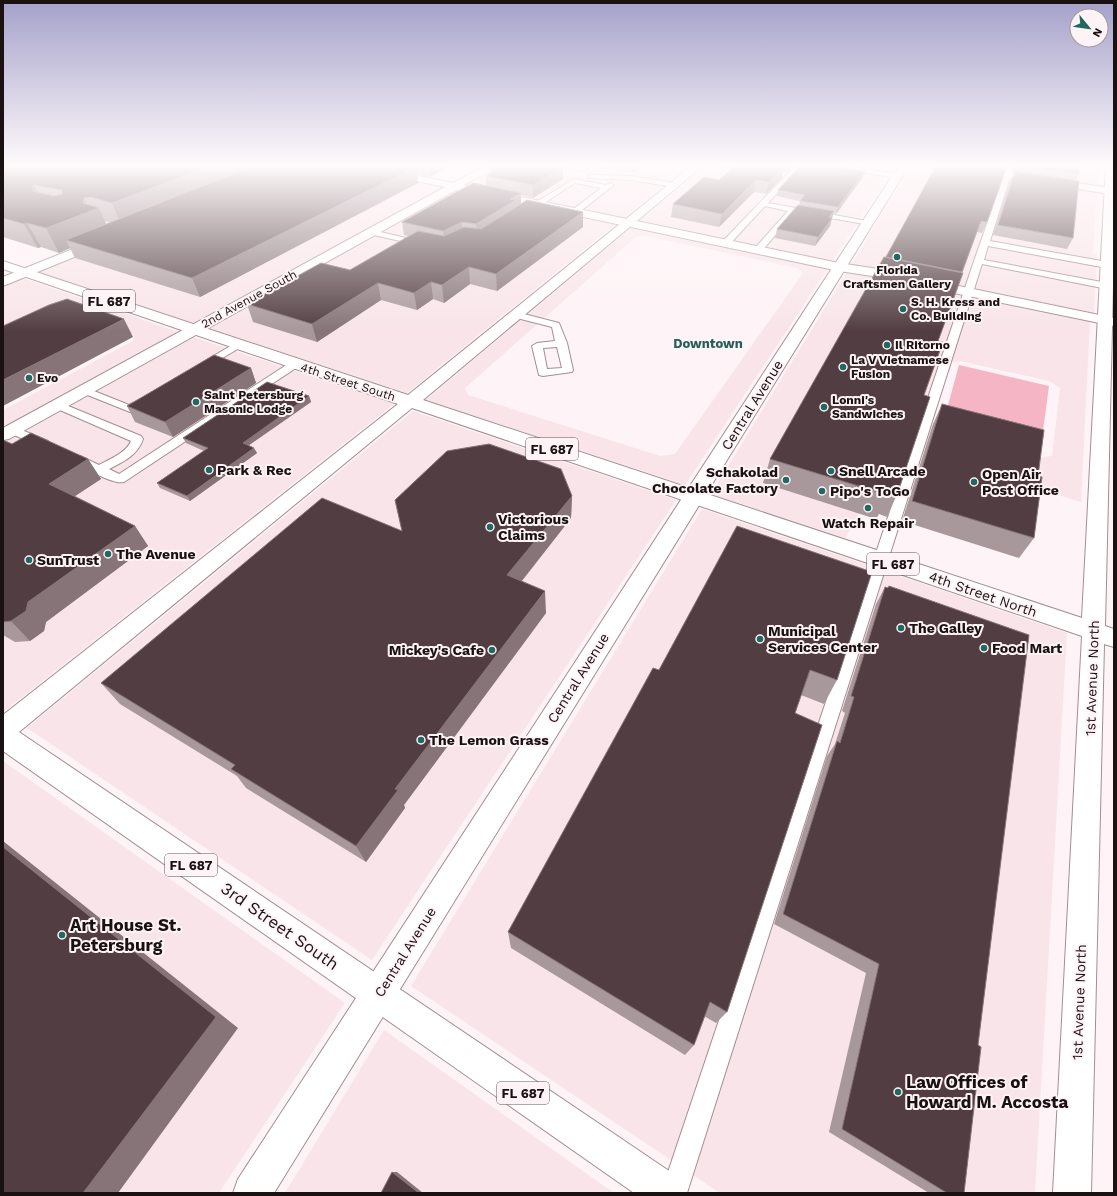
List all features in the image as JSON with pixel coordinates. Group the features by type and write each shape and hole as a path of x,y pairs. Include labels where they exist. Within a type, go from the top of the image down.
{"main road":[{"name":"2nd Avenue South","path":"8,432 394,220"},
{"path":"614,220 839,267 1110,321"},
{"path":"3,730 410,402 632,220"},
{"name":"Central Avenue","path":"252,1193 869,220"},
{"name":"1st Avenue North","path":"1072,1193 1107,637 1110,321 1106,286 1110,257 1111,220"},
{"path":"3,282 110,238"},
{"name":"4th Street South","path":"3,265 237,345 694,497"},
{"name":"4th Street North","path":"694,497 1107,637"},
{"name":"3rd Street South","path":"3,736 378,994"},
{"name":"FL 687","path":"378,994 667,1193"}],"lane":[{"path":"726,243 749,220"},
{"path":"758,250 784,220"},
{"path":"849,220 867,223"},
{"path":"674,1193 993,220"},
{"path":"372,232 431,246"},
{"path":"985,243 1110,257"},
{"path":"978,261 1106,286"},
{"path":"516,315 556,325 562,343"},
{"path":"188,374 237,345"},
{"path":"8,432 61,452 120,479 294,364"},
{"path":"84,390 130,409 156,393"},
{"path":"57,405 137,439 132,450 99,470"}],"shaded area":[{"path":"163,220 384,220 193,323 39,272"},
{"path":"403,220 602,220 617,223 407,393 208,328"},
{"path":"641,220 860,220 832,262 638,222"},
{"path":"879,220 1095,220 1093,253 1097,254 1094,313 851,265"},
{"path":"632,227 828,268 685,485 426,400","holes":["646,236 797,268 803,273 675,454 660,456 468,395 465,388 636,237"]},
{"path":"847,272 1090,321 1081,502 898,445 845,538 711,494","holes":["960,361 1049,381 1060,388 1052,456 1039,458 941,432 931,424 949,363"]},
{"path":"23,278 178,332 3,427 3,410 133,341 134,335 70,311 3,338 3,287"},
{"path":"193,337 394,404 3,712 3,443"},
{"path":"959,365 1049,386 1040,453 942,427"},
{"path":"413,411 676,500 372,960 27,728"},
{"path":"702,509 1067,633 1035,1193 720,1193 411,986"},
{"path":"3,761 345,1003 219,1193 3,1193"},
{"path":"384,1030 614,1193 285,1193"}],"building":[{"path":"9,220 68,220 46,228 27,223 24,224"},
{"path":"117,220 309,220 192,278 66,240"},
{"path":"406,220 483,220 476,224 462,222 443,231 402,222"},
{"path":"496,220 572,220 496,274 469,267 442,285 431,282 414,293 378,283 312,324 247,304 321,263 350,270 418,231 444,236 464,227 481,229"},
{"path":"785,220 831,220 818,237 777,229"},
{"path":"906,220 988,220 987,222 981,221 962,272 886,257"},
{"path":"1000,220 1075,220 1073,238 998,225"},
{"path":"884,257 963,273 938,341 943,342 924,395 930,397 898,492 890,490 888,495 770,459"},
{"path":"67,299 124,319 3,380 3,326 49,305"},
{"path":"214,355 251,368 165,422 127,406"},
{"path":"267,382 309,396 243,443 254,448 187,496 157,483 208,448 183,438"},
{"name":"Open Air Post Office","path":"942,404 1044,430 1038,476 1042,477 1034,538 912,501"},
{"path":"31,433 88,459 49,484 135,526 28,602 26,611 11,621 3,622 3,440 12,444"},
{"path":"489,444 561,469 572,496 507,575 545,591 395,789 398,790 356,846 231,769 235,765 101,683 322,498 402,531 395,500 447,451"},
{"path":"737,526 872,572 837,680 810,670 795,713 822,725 727,1012 710,1002 694,1045 508,932 653,668 659,670"},
{"path":"889,586 1029,635 978,1045 981,1047 964,1193 947,1193 842,1129 879,964 783,914 837,741 840,743 854,697 851,696 885,587 888,588"},
{"name":"Art House St. Petersburg","path":"3,847 216,1017 83,1193 3,1193"},
{"path":"392,1172 419,1193 381,1193"}],"place":[{"name":"Florida Craftsmen Gallery","path":"897,257"},
{"name":"S. H. Kress and Co. Building","path":"903,309"},
{"name":"Il Ritorno","path":"887,345"},
{"name":"La V Vietnamese Fusion","path":"843,367"},
{"name":"Evo","path":"29,378"},
{"name":"Saint Petersburg Masonic Lodge","path":"196,402"},
{"name":"Lonni's Sandwiches","path":"824,407"},
{"name":"Park & Rec","path":"209,470"},
{"name":"Snell Arcade","path":"831,471"},
{"name":"Schakolad Chocolate Factory","path":"786,480"},
{"name":"Open Air Post Office","path":"974,482"},
{"name":"Pipo's ToGo","path":"822,491"},
{"name":"Watch Repair","path":"868,508"},
{"name":"Victorious Claims","path":"490,527"},
{"name":"The Avenue","path":"108,554"},
{"name":"SunTrust","path":"29,560"},
{"name":"The Galley","path":"901,628"},
{"name":"Municipal Services Center","path":"760,639"},
{"name":"Food Mart","path":"984,648"},
{"name":"Mickey's Cafe","path":"492,650"},
{"name":"The Lemon Grass","path":"421,740"},
{"name":"Art House St. Petersburg","path":"62,935"},
{"name":"Law Offices of Howard M. Accosta","path":"898,1092"}],"district":[{"name":"Downtown","path":"708,343"}]}
